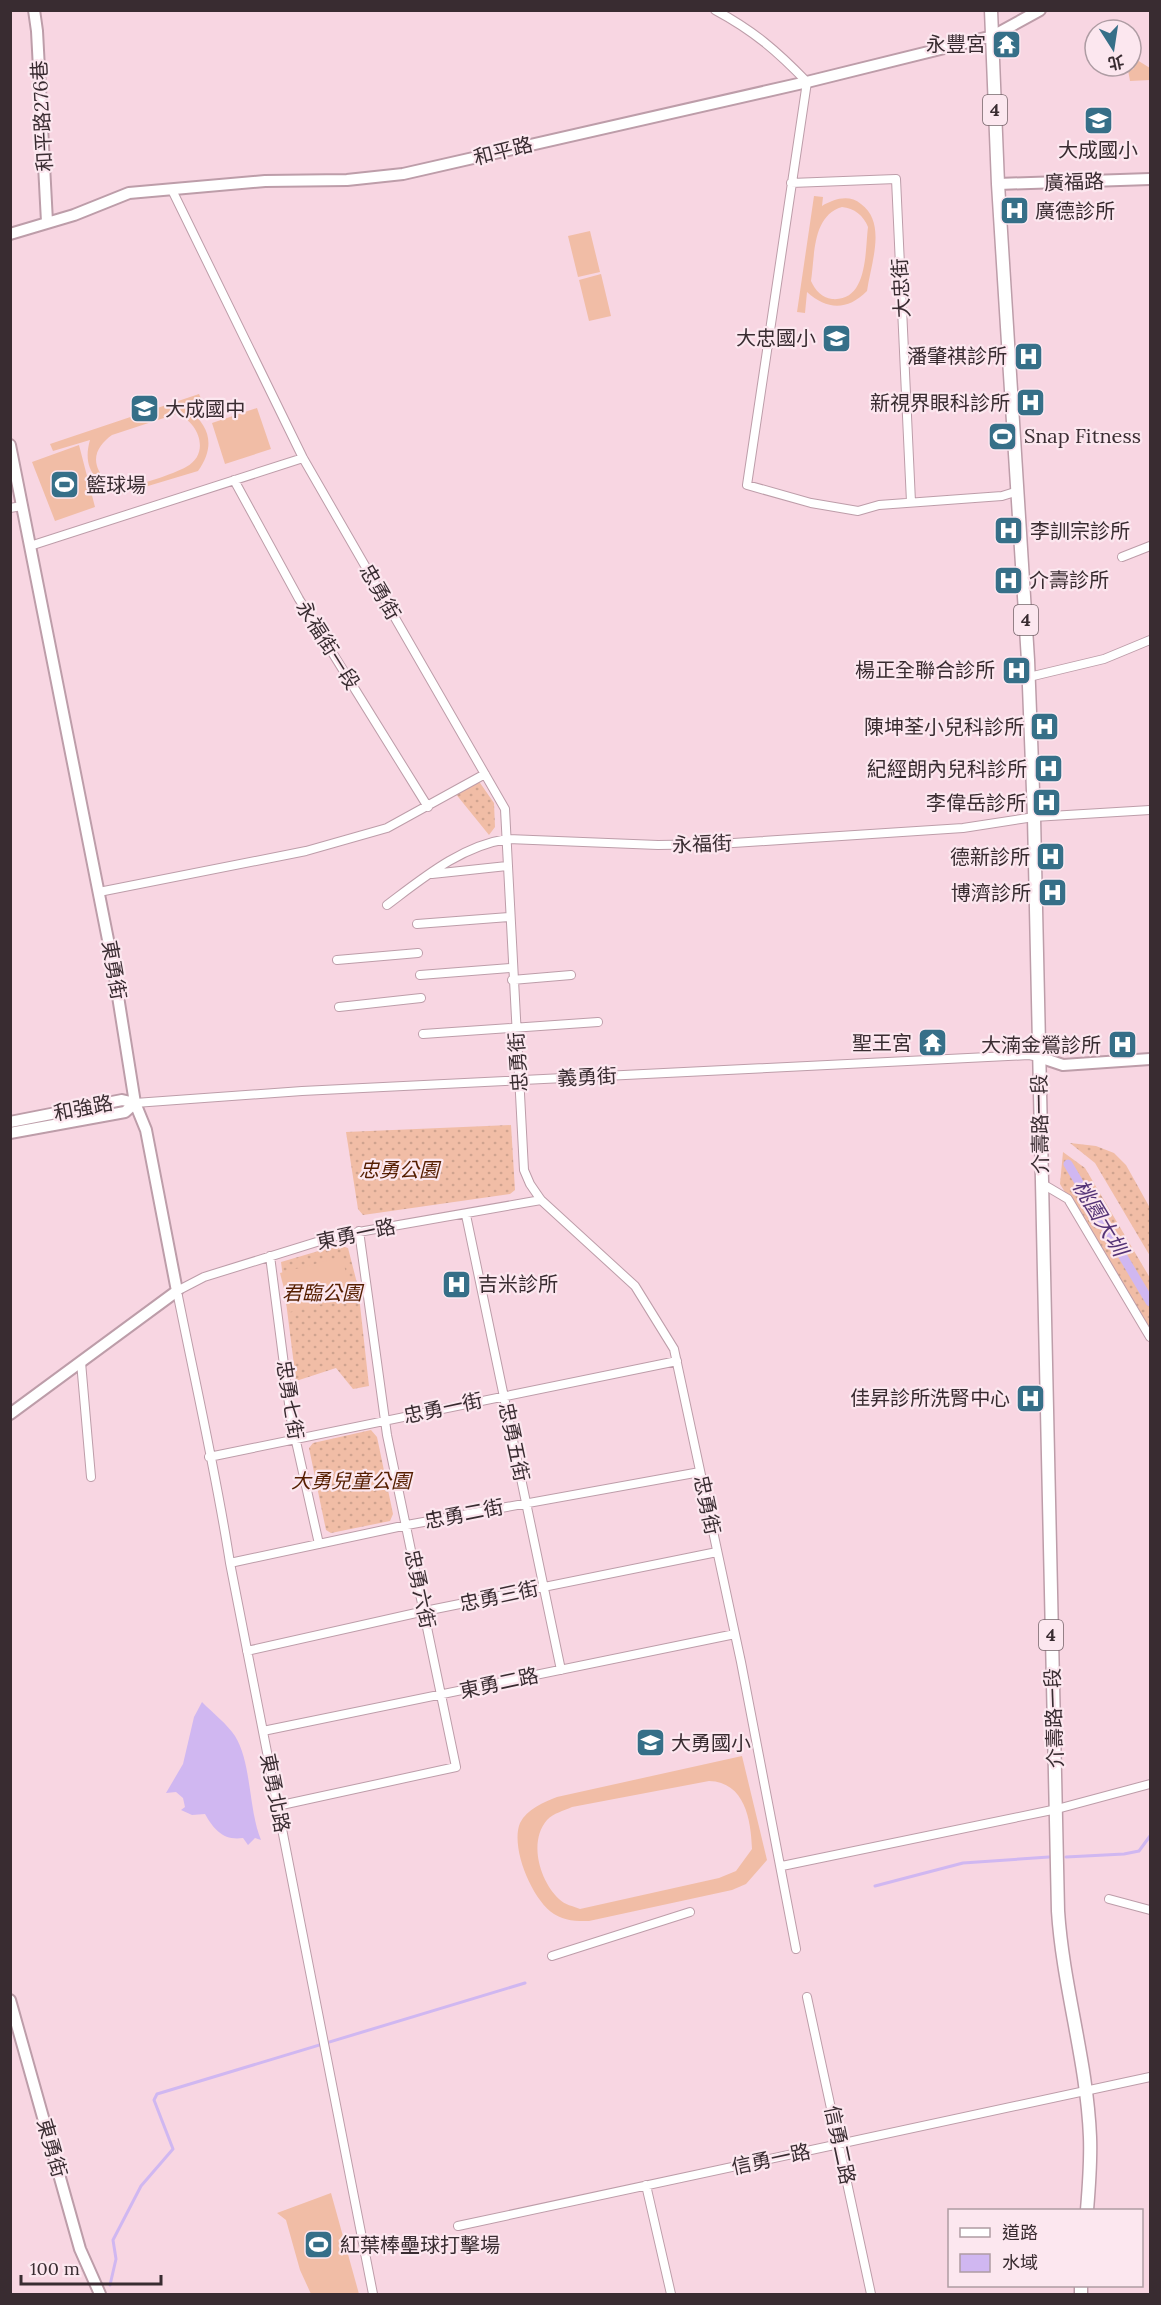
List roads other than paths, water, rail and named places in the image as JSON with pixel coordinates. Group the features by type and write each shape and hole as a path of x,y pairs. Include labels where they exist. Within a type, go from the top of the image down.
{"main road":[{"name":"4","path":"991,10 993,36"},
{"name":"介壽路一段","path":"993,36 998,183 1029,677 1034,817 1060,1947 1085,2091 1090,2136 1087,2209"}],"street":[{"name":"和平路276巷","path":"34,10 47,222"},
{"path":"716,10 745,26 772,46 807,82 747,485 812,503 858,511 879,505 1002,496 1018,491"},
{"name":"和平路","path":"10,234 74,214 129,193 265,181 347,180 403,174 807,82 993,36 1040,10"},
{"name":"大忠街","path":"791,183 896,179 911,502"},
{"name":"廣福路","path":"998,183 1150,179"},
{"name":"忠勇街","path":"172,189 303,458 505,809 512,980 524,1170 541,1200 635,1286 669,1341 677,1361 782,1866 796,1949"},
{"name":"東勇街","path":"10,445 99,892 135,1103 146,1130 177,1291"},
{"path":"30,546 303,458"},
{"name":"永福街一段","path":"234,480 299,599 428,807"},
{"path":"10,508 22,506"},
{"path":"1122,557 1150,546"},
{"path":"1029,677 1104,659 1150,640"},
{"path":"99,892 306,851 387,828 485,774"},
{"name":"永福街","path":"387,905 443,864 489,842 507,839 658,845 718,844 963,828 1034,817 1150,810"},
{"path":"432,874 507,866"},
{"path":"417,924 509,917"},
{"path":"337,960 418,953"},
{"path":"420,975 512,968"},
{"path":"512,980 572,975"},
{"path":"339,1007 421,998"},
{"path":"423,1034 598,1022"},
{"name":"義勇街","path":"135,1103 172,1099 1029,1055 1039,1057"},
{"path":"1039,1057 1063,1065 1150,1059"},
{"name":"和強路","path":"10,1122 122,1100 135,1103"},
{"name":"和強路","path":"10,1133 124,1112 135,1103"},
{"path":"1041,1183 1068,1199 1150,1337"},
{"name":"東勇一路","path":"177,1291 204,1277 359,1231 466,1215 541,1200"},
{"name":"忠勇五街","path":"466,1215 561,1670"},
{"name":"忠勇六街","path":"277,1806 456,1767 385,1420 359,1231"},
{"name":"忠勇七街","path":"270,1256 296,1439 319,1544"},
{"path":"10,1413 177,1291"},
{"name":"東勇北路","path":"177,1291 209,1457 219,1488 230,1563 373,2295"},
{"name":"忠勇一街","path":"209,1457 677,1361"},
{"path":"81,1362 91,1477"},
{"name":"忠勇二街","path":"230,1563 406,1525 700,1472"},
{"name":"忠勇三街","path":"247,1651 424,1611 717,1552"},
{"name":"東勇二路","path":"263,1731 735,1634"},
{"path":"782,1866 1057,1809 1150,1784"},
{"path":"1109,1899 1150,1910"},
{"path":"552,1956 690,1912"},
{"name":"信勇二路","path":"807,1997 871,2295"},
{"name":"東勇街","path":"10,2000 80,2249 100,2295"},
{"name":"信勇一路","path":"458,2226 1150,2077"},
{"path":"646,2185 671,2295"}],"water":[{"path":"202,1702 228,1727 240,1747 261,1840 255,1838 248,1845 243,1838 230,1838 220,1833 205,1814 192,1815 181,1810 185,1807 183,1798 176,1792 166,1793 183,1764 194,1717"}],"waterway":[{"name":"桃園大圳","path":"1068,1164 1150,1302"},
{"path":"1066,1857 1139,1851 1150,1836"},
{"path":"875,1886 963,1863 1049,1857"},
{"path":"110,2285 116,2259 113,2240 141,2186 173,2149 154,2100 157,2094 525,1983"}],"place":[{"name":"永豐宮","path":"1007,44"},
{"name":"大成國小","path":"1098,120"},
{"name":"廣德診所","path":"1014,211"},
{"name":"大忠國小","path":"837,338"},
{"name":"潘肇祺診所","path":"1028,356"},
{"name":"新視界眼科診所","path":"1031,403"},
{"name":"大成國中","path":"144,409"},
{"name":"Snap Fitness","path":"1003,436"},
{"name":"籃球場","path":"65,485"},
{"name":"李訓宗診所","path":"1009,531"},
{"name":"介壽診所","path":"1008,580"},
{"name":"楊正全聯合診所","path":"1016,670"},
{"name":"陳坤荃小兒科診所","path":"1045,727"},
{"name":"紀經朗內兒科診所","path":"1048,769"},
{"name":"李偉岳診所","path":"1047,803"},
{"name":"德新診所","path":"1051,857"},
{"name":"博濟診所","path":"1052,893"},
{"name":"聖王宮","path":"933,1043"},
{"name":"大湳金鶯診所","path":"1122,1045"},
{"name":"吉米診所","path":"457,1284"},
{"name":"佳昇診所洗腎中心","path":"1031,1398"},
{"name":"大勇國小","path":"650,1743"},
{"name":"紅葉棒壘球打擊場","path":"319,2245"}],"park label":[{"name":"忠勇公園","path":"399,1170"},
{"name":"君臨公園","path":"322,1293"},
{"name":"大勇兒童公園","path":"351,1481"}]}
